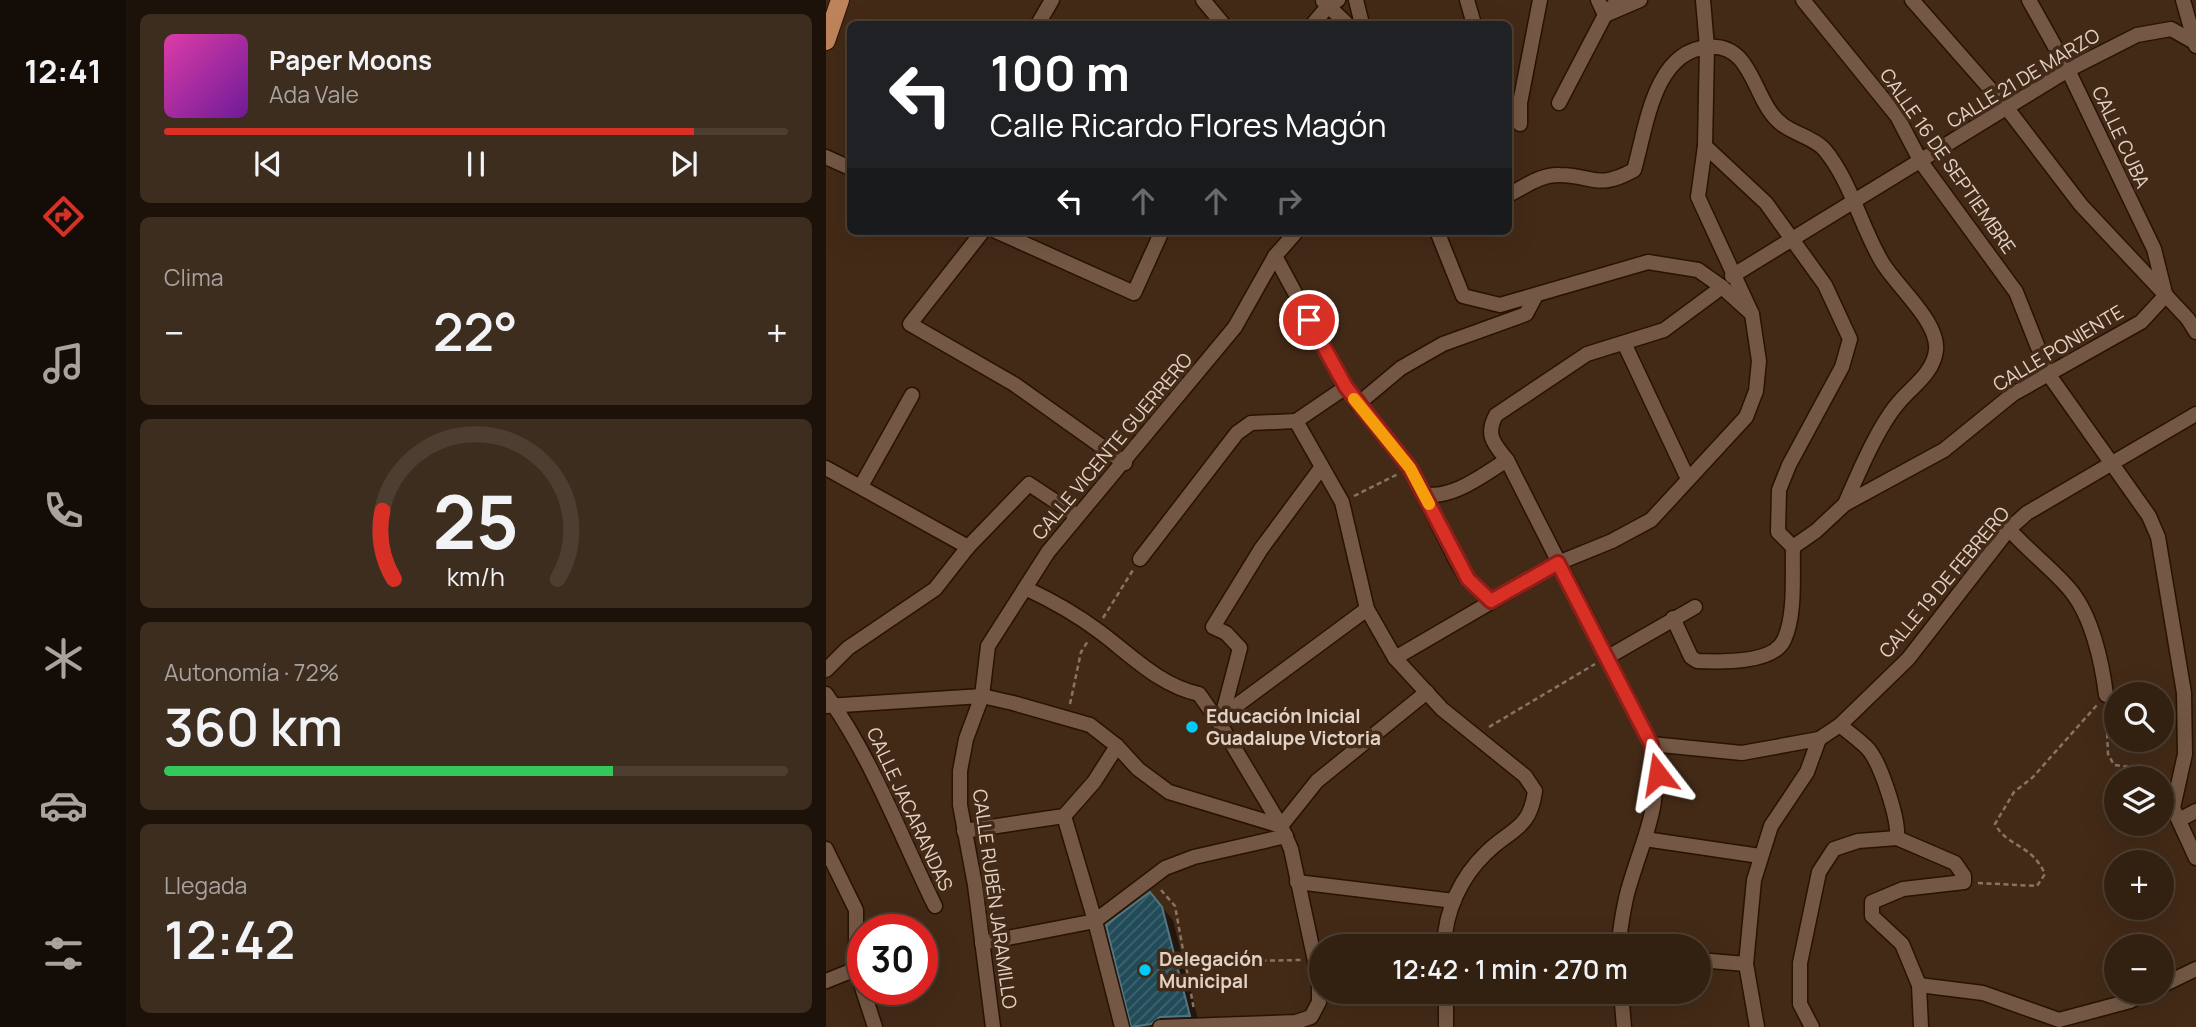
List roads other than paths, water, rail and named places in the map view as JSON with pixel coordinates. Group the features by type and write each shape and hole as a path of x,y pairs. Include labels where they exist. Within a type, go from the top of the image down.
{"main road":[{"path":"826,41 840,0"}],"street":[{"path":"1040,21 1052,0"},
{"path":"1203,0 1220,21"},
{"path":"1356,0 1361,21"},
{"path":"1467,0 1473,21"},
{"path":"1520,124 1520,103 1539,0"},
{"path":"1598,0 1605,15"},
{"path":"1559,103 1605,15 1618,0"},
{"path":"1605,15 1640,0"},
{"path":"1395,658 1558,563 1612,541 1651,520 1745,417 1756,391 1759,361 1752,314 1727,282 1698,197 1705,146 1707,47 1703,0"},
{"name":"CALLE 16 DE SEPTIEMBRE","path":"1803,0 1897,116 1921,162 2017,292 2049,375 2149,516 2158,537 2184,692 2185,754 2174,808 2196,858"},
{"path":"1912,0 2006,107 2081,205 2166,295 2196,332"},
{"name":"CALLE CUBA","path":"2029,0 2068,70 2154,249 2166,295"},
{"path":"2183,0 2196,44"},
{"path":"1315,21 1330,2 1345,21"},
{"name":"CALLE 21 DE MARZO","path":"1507,460 1491,440 1489,426 1496,415 1587,354 1664,330 1790,238 1921,162 2068,70 2137,35 2171,29 2196,44"},
{"path":"1512,193 1537,179 1559,175 1612,182 1634,170 1657,89 1667,69 1690,52 1707,47 1731,49 1746,64 1760,97 1781,124 1823,148 1853,200 1882,262 1935,334 1936,353 1925,376 1897,403 1861,468 1845,504"},
{"path":"1673,618 1691,657 1697,661 1744,660 1770,653 1784,642 1789,617 1793,547 1778,533 1779,490 1789,465 1842,367 1850,339 1825,285 1766,203 1705,146"},
{"path":"826,157 847,167"},
{"path":"980,235 910,324 1014,384 1125,463"},
{"path":"1005,235 1134,293 1160,235"},
{"name":"CALLE VICENTE GUERRERO","path":"982,696 988,646 1025,588 1076,515 1125,463 1235,327 1275,256 1293,235"},
{"path":"1439,235 1463,296 1500,305 1648,262 1698,270 1727,282"},
{"path":"1275,256 1346,387 1410,468 1462,569 1491,601"},
{"path":"1358,404 1401,368 1443,344 1526,314 1536,295"},
{"name":"CALLE PONIENTE","path":"1793,547 1816,531 1845,504 1944,450 2013,394 2141,322 2166,295"},
{"path":"1624,343 1688,479"},
{"path":"1140,559 1237,433 1251,423 1296,421 1346,387"},
{"path":"861,486 912,395"},
{"name":"CALLE 19 DE FEBRERO","path":"1651,744 1742,753 1819,739 1840,725 1908,659 2009,529 2027,513 2196,414"},
{"path":"1296,421 1342,502 1367,610 1395,658 1475,737 1525,776 1535,791 1533,810 1525,824 1487,852 1462,880 1447,934"},
{"path":"1424,494 1434,496 1468,484 1507,460 1651,744 1658,774 1657,795 1628,890 1620,934"},
{"path":"1222,719 1240,648 1226,633 1213,627 1261,549 1321,468"},
{"path":"827,472 861,486 968,547"},
{"path":"826,670 848,648 935,589 968,547 1029,484 1076,515"},
{"path":"2009,529 2072,592 2089,627 2104,683"},
{"path":"1025,588 1053,601 1099,631 1177,689 1199,694 1222,719 1284,831 1319,980 1319,1002 1311,1017 1296,1022 1268,1024 1160,1027"},
{"path":"1608,657 1695,607"},
{"path":"1222,719 1367,610"},
{"path":"982,943 1095,920 1165,867 1284,831 1317,781 1427,692"},
{"path":"828,702 982,696 1090,725 1117,746 1138,769 1170,792 1284,831"},
{"name":"CALLE RUBÉN JARAMILLO","path":"982,696 966,739 960,771 964,831 975,885 993,1027"},
{"name":"CALLE JACARANDAS","path":"828,702 850,727 935,906"},
{"path":"1840,725 1869,751 1890,793 1897,838"},
{"path":"1757,1027 1746,964 1754,880 1771,826 1807,772 1819,739"},
{"path":"964,831 1064,816 1094,782 1117,746"},
{"path":"2179,820 2196,811"},
{"path":"1064,816 1095,920 1122,1027"},
{"path":"1812,1027 1800,1004 1800,963 1819,872 1834,849 1858,841 1897,838 1955,863 1964,876 1964,882 1903,889 1872,902 1872,916 1902,944 1919,985 1921,1027"},
{"path":"1644,839 1760,856"},
{"path":"826,849 856,914"},
{"path":"1297,882 1454,901"},
{"path":"1711,961 1746,964"},
{"path":"2174,980 2196,970"},
{"path":"826,981 847,973"},
{"path":"1919,985 1983,993 2059,1020 2119,1004"},
{"path":"1446,1004 1446,1027"},
{"path":"1622,1004 1624,1027"},
{"path":"868,1005 875,1027"}],"place":[{"name":"Educación Inicial Guadalupe Victoria","path":"1192,727"},
{"name":"Delegación Municipal","path":"1145,970"}]}
